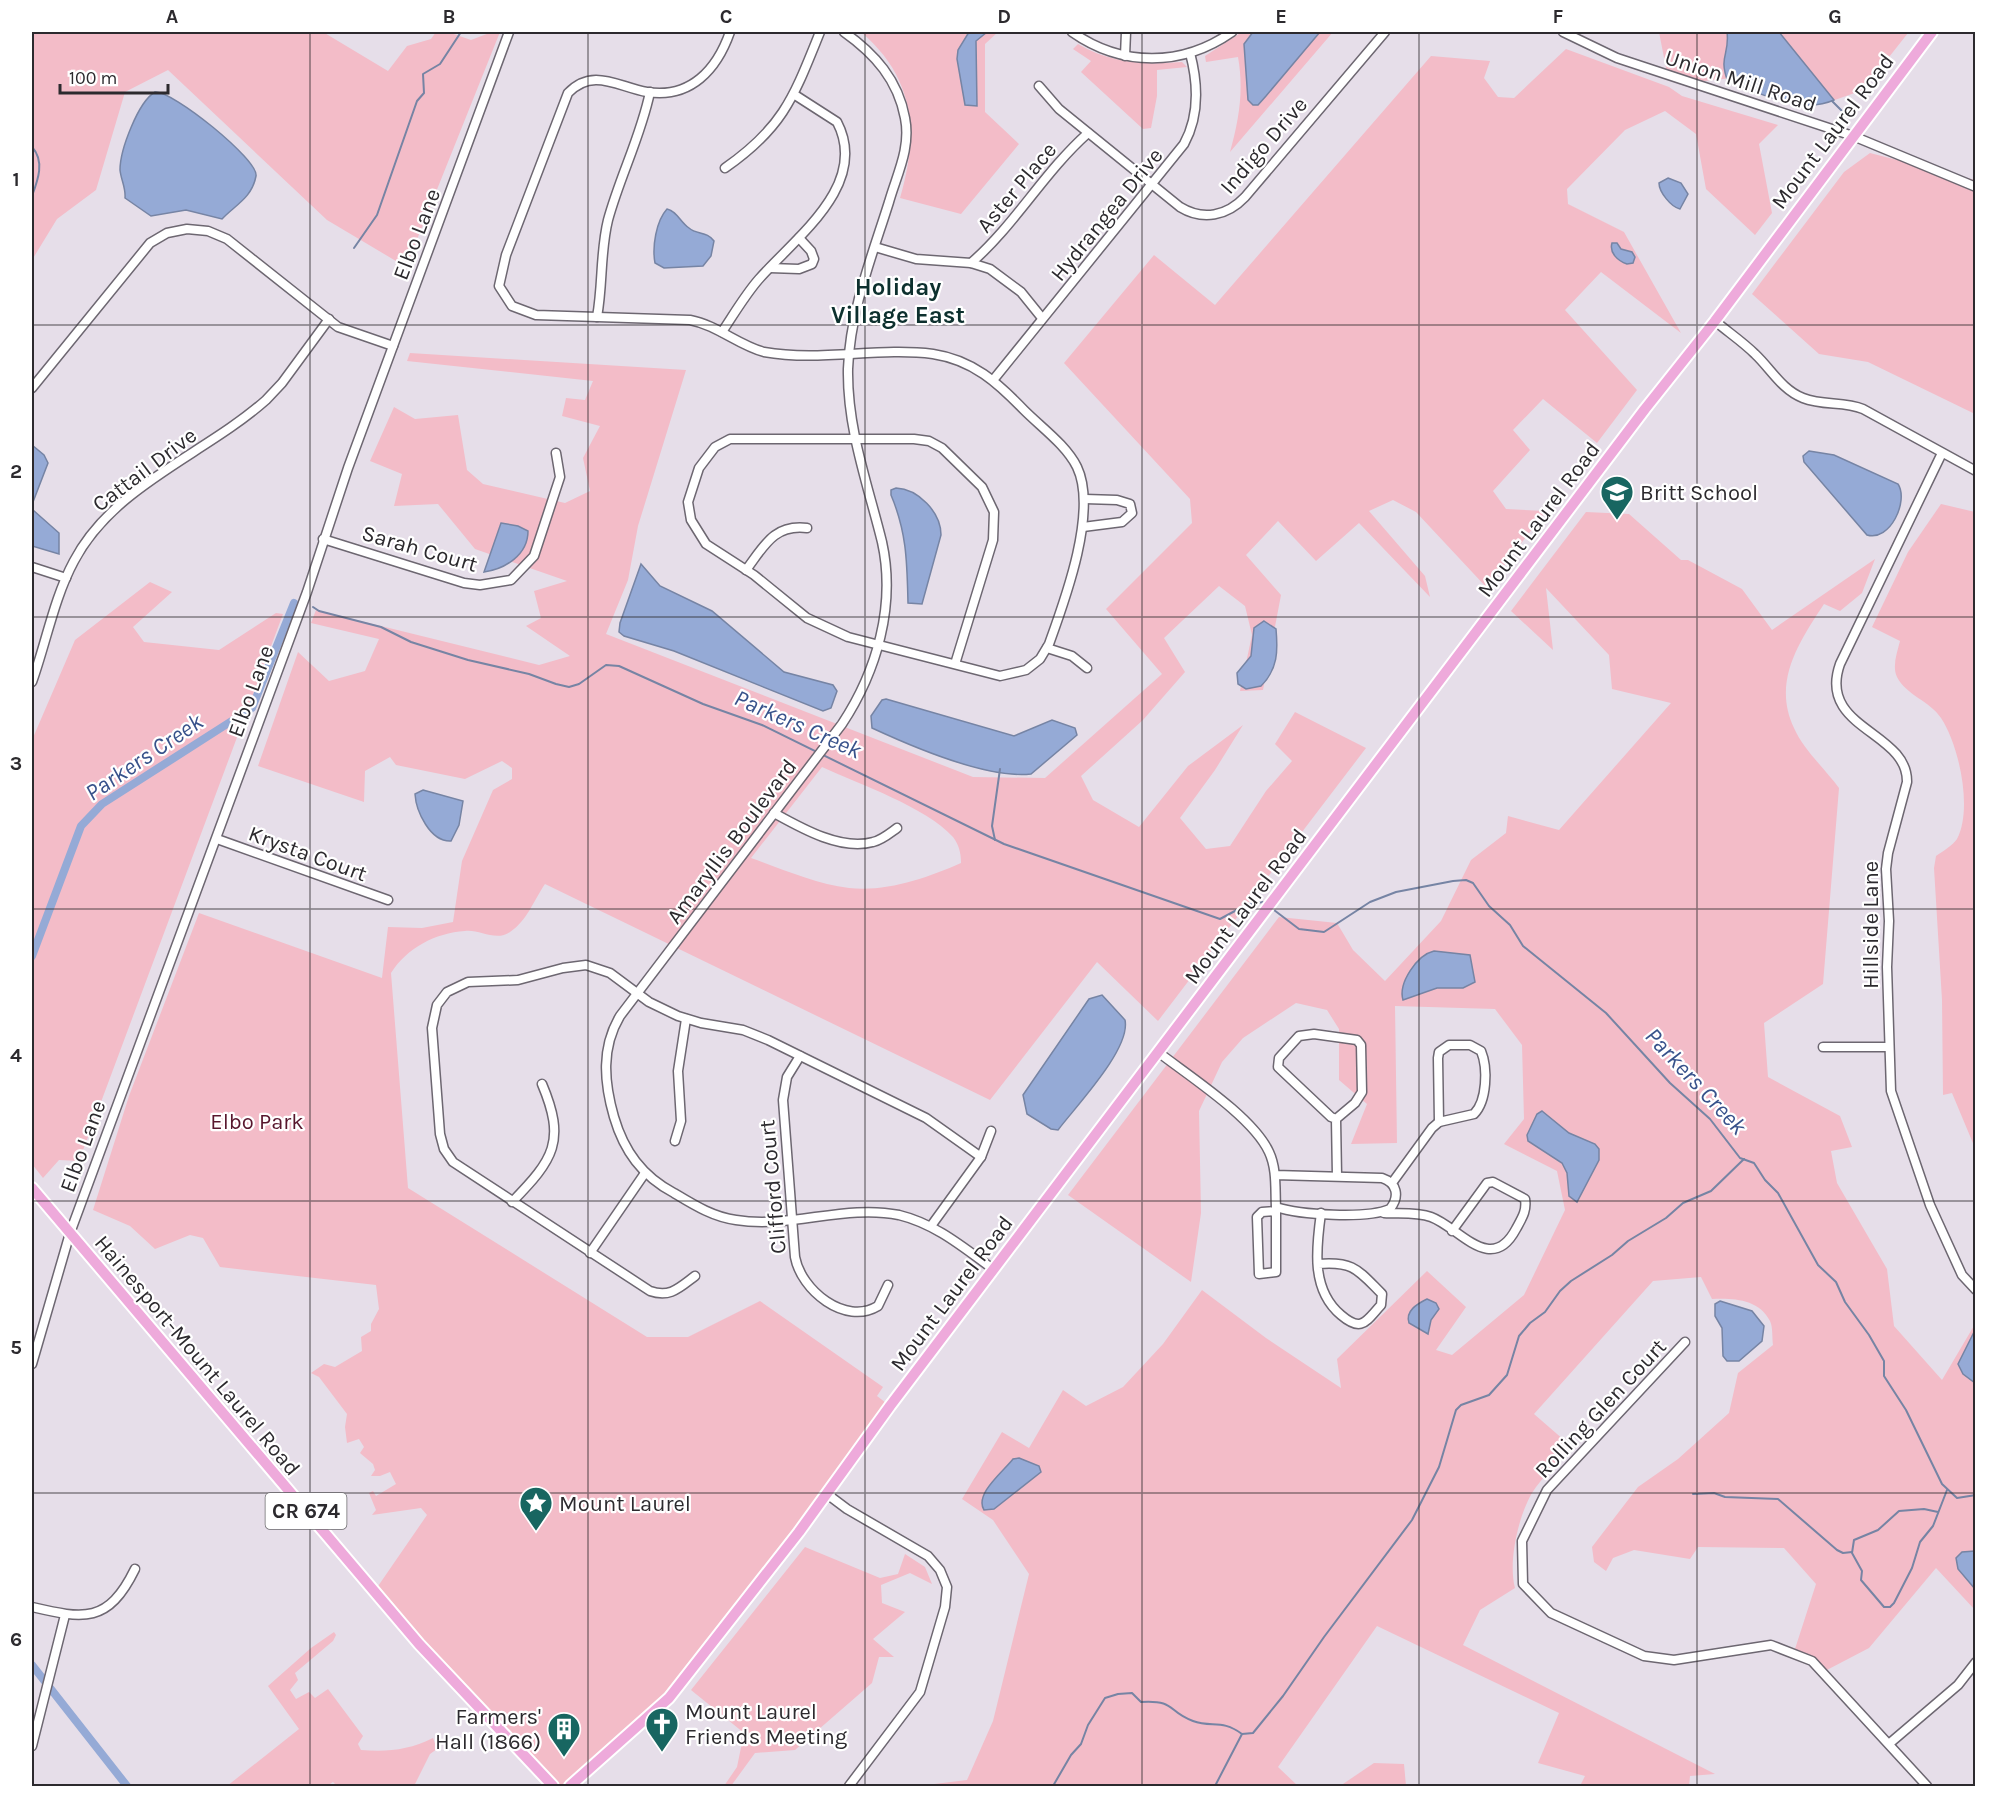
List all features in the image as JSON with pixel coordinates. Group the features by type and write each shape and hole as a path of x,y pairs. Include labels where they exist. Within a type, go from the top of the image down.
{"main road":[{"name":"Mount Laurel Road","path":"570,1786 669,1698 827,1494 993,1269 1645,409 1715,321 1932,32"},
{"name":"Hainesport-Mount Laurel Road","path":"32,1188 419,1644 553,1786"}],"street":[{"name":"Elbo Lane","path":"32,1364 70,1233 217,839 283,652 307,592 323,538 509,32"},
{"path":"730,32 718,61 709,72 680,88 650,92 598,79 582,82 568,93 500,270 499,286 502,293 519,311 536,315 690,320 764,352 940,355 964,363 994,379 1073,459 1089,499 1083,527 1047,648 1026,670 1009,676 991,675 848,637 807,618 746,570 706,544 691,520 690,493 699,468 709,453 722,442 739,438 921,440 936,443 988,495 994,512 993,540 955,664"},
{"path":"725,168 762,141 795,95 820,32"},
{"name":"Amaryllis Boulevard","path":"844,32 865,47 883,67 897,91 905,119 905,154 856,310 849,355 848,386 854,439 886,567 886,601 879,644 866,680 849,713 637,992 614,1026 608,1046 606,1078 622,1140 633,1160 645,1173 684,1199 724,1218 749,1222 878,1213 901,1216 931,1226 993,1269"},
{"path":"1072,32 1093,44 1125,56 1151,59 1190,52 1232,32"},
{"path":"1125,56 1126,32"},
{"name":"Indigo Drive","path":"1039,86 1059,109 1180,207 1194,214 1210,215 1233,208 1245,197 1385,32"},
{"name":"Union Mill Road","path":"1563,32 1617,58 1852,136 1976,187"},
{"name":"Hydrangea Drive","path":"994,379 1184,144 1191,129 1197,89 1190,52"},
{"path":"597,317 602,290 607,227 643,126 650,92"},
{"path":"722,332 745,296 799,238 831,197 842,172 845,154 844,137 837,122 795,95"},
{"name":"Aster Place","path":"970,263 992,244 1071,148 1088,133"},
{"path":"32,388 142,251 158,237 177,230 197,229 227,239 328,319 354,334 393,346"},
{"path":"770,268 799,269 812,264 811,251 799,238"},
{"path":"875,247 924,260 970,263 990,269 1022,292 1042,318"},
{"name":"Cattail Drive","path":"32,682 66,578 88,538 106,516 127,499 266,400 328,319"},
{"path":"1715,321 1755,354 1782,384 1797,395 1813,401 1856,406 1976,471"},
{"name":"Sarah Court","path":"323,538 464,583 480,585 511,579 534,556 560,477 556,453"},
{"name":"Hillside Lane","path":"1942,453 1840,664 1836,680 1838,698 1845,710 1893,753 1904,768 1907,778 1887,853 1886,869 1890,921 1887,960 1891,1091 1900,1123 1951,1254 1966,1282 1976,1290"},
{"path":"1083,527 1122,522 1131,516 1132,508 1126,502 1089,499"},
{"path":"746,570 777,532 791,526 807,528"},
{"path":"32,567 66,578"},
{"path":"1047,648 1072,656 1086,668"},
{"path":"774,813 806,830 855,843 879,840 897,828"},
{"name":"Krysta Court","path":"217,839 388,900"},
{"path":"695,1276 672,1293 657,1293 590,1253 459,1167 444,1149 438,1126 432,1028 437,1005 447,992 468,982 518,980 579,965 605,971 658,1007 686,1019 743,1030 926,1118 981,1157"},
{"path":"675,1141 681,1121 678,1071 686,1019"},
{"path":"1299,1036 1357,1040 1361,1045 1362,1092 1355,1103 1336,1119 1331,1118 1278,1067 1279,1058 1299,1036"},
{"path":"1392,1183 1431,1128 1439,1122 1467,1116 1479,1109 1483,1096 1484,1064 1481,1051 1476,1047 1449,1045 1439,1052 1439,1122"},
{"path":"1823,1047 1889,1047"},
{"path":"1158,1052 1223,1102 1258,1135 1270,1154 1275,1175 1276,1209 1276,1272 1259,1274 1257,1218 1262,1212 1276,1209 1296,1213 1424,1215 1438,1220 1452,1231 1481,1248 1500,1247 1514,1234 1526,1211 1525,1199 1493,1182 1487,1183 1452,1231"},
{"name":"Clifford Court","path":"800,1056 787,1077 783,1094 791,1186 791,1219 800,1275 806,1285 821,1296 847,1311 864,1313 878,1306 888,1285"},
{"path":"512,1202 530,1184 554,1142 555,1119 542,1084"},
{"path":"1336,1119 1337,1176"},
{"path":"931,1226 981,1157 990,1131"},
{"path":"590,1253 645,1173"},
{"path":"1275,1175 1382,1178 1392,1183 1397,1190 1394,1204 1381,1213"},
{"path":"1318,1264 1339,1262 1354,1266 1382,1294 1381,1305 1363,1324 1351,1323 1324,1297 1319,1283 1318,1264 1321,1213"},
{"name":"Rolling Glen Court","path":"1684,1342 1547,1490 1522,1542 1523,1584 1551,1613 1644,1656 1674,1660 1771,1645 1812,1661 1890,1743 1927,1786"},
{"path":"827,1494 847,1509 928,1556 940,1570 946,1587 945,1608 920,1692 849,1786"},
{"path":"32,1607 65,1615 85,1616 109,1604 128,1583 135,1569"},
{"path":"32,1746 65,1615"},
{"path":"1890,1743 1958,1685 1976,1662"}],"green space":[{"path":"32,32 323,32 388,71 407,46 431,39 436,32 448,32 471,40 492,32 500,32 406,267 327,220 168,70 125,92 96,190 57,219 32,260"},
{"path":"861,32 998,32 985,44 985,112 1019,144 961,214 900,198 910,151 908,108 893,68"},
{"path":"1242,32 1333,32 1230,152 1240,105 1241,82 1238,57 1206,62 1205,56"},
{"path":"1659,32 1908,33 1863,90 1829,102 1741,77 1695,82 1667,73"},
{"path":"1078,44 1115,59 1141,63 1182,62 1187,67 1157,70 1157,96 1151,128 1143,129 1081,72 1091,61 1073,49"},
{"name":"Elbo Park","path":"1566,49 1669,87 1682,96 1778,125 1759,144 1772,213 1755,235 1706,189 1696,134 1665,111 1625,130 1567,189 1568,204 1624,232 1681,333 1601,272 1565,310 1637,390 1597,443 1543,399 1513,430 1530,450 1493,491 1506,509 1546,511 1487,588 1416,512 1393,500 1369,511 1425,576 1430,597 1359,523 1316,561 1278,521 1246,555 1281,595 1263,690 1240,691 1252,635 1245,606 1219,586 1164,638 1185,672 1143,720 1081,776 1093,800 1139,827 1188,766 1243,725 1215,770 1180,818 1206,849 1230,846 1266,791 1292,761 1275,744 1295,712 1366,748 1158,1021 1097,962 990,1100 545,884 526,916 505,935 493,936 470,931 443,935 414,949 391,973 408,1188 647,1337 688,1337 760,1301 883,1387 877,1396 890,1406 669,1698 570,1786 553,1786 374,1592 427,1515 421,1508 372,1515 376,1510 369,1493 373,1491 376,1496 396,1484 390,1472 380,1476 371,1476 375,1470 373,1464 360,1453 364,1447 359,1439 347,1443 345,1427 347,1414 319,1377 311,1373 324,1364 335,1367 362,1351 361,1337 371,1331 371,1324 379,1309 376,1285 220,1267 203,1238 190,1235 155,1249 130,1226 93,1210 129,1096 199,913 382,978 388,927 422,928 453,922 462,861 493,790 512,779 512,768 502,761 465,779 396,765 390,757 365,771 364,802 258,766 298,652 329,681 365,671 379,639 311,623 316,610 539,665 570,656 526,626 541,618 534,591 567,581 475,549 438,504 394,506 402,474 370,461 394,407 415,419 458,415 467,470 483,484 565,503 590,491 583,458 600,426 562,416 566,398 585,400 593,381 407,361 410,353 686,370 638,526 628,580 606,634 973,777 1045,778 1162,674 1106,609 1192,523 1190,499 1064,363 1154,255 1215,305 1431,56 1490,61 1484,78 1498,97 1514,98","holes":["822,767 909,806 941,826 957,843 961,863 906,883 863,889 824,883 751,858"]},
{"path":"1870,153 1975,180 1975,414 1868,362 1819,354 1752,294 1844,172"},
{"path":"1941,504 1975,512 1975,1148 1952,1093 1943,1095 1942,1000 1934,868 1936,856 1957,839 1962,826 1964,795 1962,777 1953,744 1941,718 1931,707 1906,689 1897,677 1895,664 1900,641 1872,627 1908,552"},
{"path":"1586,512 1629,514 1681,560 1688,560 1742,589 1772,630 1875,559 1862,593 1840,611 1824,604 1798,648 1787,679 1788,711 1794,728 1809,751 1839,788 1823,984 1764,1023 1768,1077 1840,1116 1852,1147 1831,1151 1837,1183 1887,1269 1894,1326 1942,1380 1975,1324 1975,1610 1936,1568 1869,1648 1823,1672 1795,1649 1816,1584 1784,1548 1698,1547 1690,1559 1634,1550 1613,1558 1606,1571 1594,1562 1592,1547 1638,1487 1678,1459 1729,1413 1738,1373 1773,1345 1770,1321 1759,1308 1752,1304 1737,1300 1712,1299 1701,1277 1653,1281 1534,1414 1572,1447 1532,1493 1522,1514 1514,1553 1515,1588 1480,1610 1463,1645 1715,1774 1690,1776 1689,1786 1580,1786 1585,1776 1538,1763 1559,1713 1377,1626 1278,1767 1298,1786 918,1786 967,1780 993,1721 1029,1574 993,1520 962,1499 1002,1432 1029,1448 1063,1390 1086,1406 1123,1387 1163,1344 1202,1290 1266,1338 1341,1388 1337,1359 1427,1271 1466,1307 1436,1350 1452,1355 1524,1295 1565,1210 1557,1171 1504,1144 1524,1119 1522,1045 1495,1009 1395,1006 1397,1143 1351,1144 1367,1104 1339,1080 1339,1029 1327,1010 1296,1003 1243,1038 1222,1062 1199,1111 1201,1213 1191,1282 1068,1195 1279,917 1337,923 1353,950 1385,981 1441,921 1471,860 1506,833 1508,816 1559,830 1671,703 1612,689 1609,655 1546,588 1553,650 1511,611"},
{"path":"150,582 172,592 133,627 144,642 219,650 276,613 283,614 79,1161 59,1160 43,1178 32,1164 32,740 75,640"},
{"path":"805,1547 880,1578 898,1574 905,1554 925,1567 932,1584 910,1573 881,1585 882,1603 905,1612 873,1639 894,1657 879,1657 872,1683 795,1750 755,1753 731,1786 724,1786 737,1767 744,1733 691,1690"},
{"path":"334,1632 336,1635 333,1641 295,1673 298,1680 290,1690 296,1699 309,1692 315,1698 328,1689 363,1736 358,1744 361,1750 398,1749 433,1738 437,1749 430,1754 414,1786 337,1786 333,1782 327,1786 227,1786 299,1729 268,1686 311,1648"},
{"path":"1374,1763 1404,1764 1406,1786 1340,1786"}],"water":[{"path":"969,32 987,32 976,41 977,106 965,105 957,59 958,50"},
{"path":"1253,32 1320,32 1258,105 1253,105 1248,100 1244,44"},
{"path":"1727,32 1779,32 1834,100 1821,104 1795,104 1728,82 1724,66"},
{"path":"155,92 164,94 195,113 230,142 253,168 256,176 251,190 222,219 186,210 151,216 125,198 120,170 123,151 136,116"},
{"path":"1668,178 1681,183 1688,194 1680,209 1669,202 1661,191 1659,183"},
{"path":"667,209 686,226 714,241 711,256 703,266 664,268 655,263 656,234 660,220"},
{"path":"1612,243 1617,243 1621,249 1632,252 1635,257 1633,263 1627,264 1620,261 1613,253"},
{"path":"32,445 44,455 48,463 33,502 33,510 59,533 59,554 32,546"},
{"path":"1809,451 1834,455 1898,484 1901,500 1890,526 1875,536 1867,535 1804,462 1803,456"},
{"path":"904,489 927,503 940,526 941,535 922,604 908,603 903,535 891,495 891,490"},
{"path":"501,523 518,526 528,531 527,540 520,554 514,559 500,568 484,572"},
{"path":"641,564 660,586 712,611 784,672 833,685 837,691 831,708 823,711 674,651 624,636 619,632 620,623"},
{"path":"1264,621 1276,629 1276,659 1271,673 1261,686 1246,689 1238,684 1237,673 1251,656 1254,628"},
{"path":"886,699 1014,736 1052,720 1075,728 1077,735 1031,774 993,772 950,760 872,728 871,716 882,700"},
{"path":"423,790 463,801 459,825 451,841 437,836 421,817 415,794"},
{"path":"1434,951 1470,955 1475,982 1463,988 1437,988 1403,1000 1403,986 1410,971 1421,958"},
{"path":"1102,995 1125,1020 1125,1032 1120,1046 1100,1077 1058,1130 1051,1129 1027,1114 1023,1095 1089,999"},
{"path":"1542,1111 1569,1133 1595,1144 1599,1149 1599,1160 1577,1202 1569,1196 1567,1173 1562,1163 1528,1141 1527,1135 1537,1114"},
{"path":"1427,1299 1436,1303 1439,1309 1431,1320 1428,1334 1409,1323 1408,1319 1410,1311"},
{"path":"1720,1301 1752,1311 1764,1326 1762,1341 1739,1361 1727,1361 1723,1356 1722,1328 1715,1316 1715,1304"},
{"path":"1975,1330 1976,1383 1963,1374 1958,1364"},
{"path":"1019,1458 1039,1466 1041,1472 994,1509 984,1510 982,1504 986,1490 1013,1459"},
{"path":"1976,1551 1975,1589 1958,1569 1956,1558 1962,1552"}],"waterway":[{"path":"354,248 377,215 417,101 424,93 423,74 440,64 461,32"},
{"path":"1832,101 1845,114"},
{"path":"32,147 39,164 38,177 32,196"},
{"name":"Parkers Creek","path":"32,956 81,826 102,804 252,708 294,603"},
{"name":"Parkers Creek","path":"313,607 319,611 381,627 411,642 468,660 529,674 569,687 579,684 606,665 619,666 703,704 762,725 1004,844 1220,919 1246,905 1263,902"},
{"path":"995,840 992,826 1000,769"},
{"name":"Parkers Creek","path":"1274,910 1299,929 1324,932 1370,902 1396,892 1453,881 1466,880 1473,883 1489,906 1510,925 1523,946 1606,1013 1670,1083 1710,1119 1740,1158 1754,1163 1765,1180 1778,1193 1818,1265 1836,1282 1845,1302 1869,1335 1884,1361 1884,1376 1906,1410 1942,1484 1957,1498 1976,1495"},
{"path":"1053,1786 1071,1755 1081,1744 1088,1725 1105,1698 1118,1694 1132,1693 1141,1702 1166,1704 1193,1721 1223,1725 1242,1734 1253,1733 1283,1696 1324,1637 1412,1520 1439,1467 1456,1410 1461,1405 1489,1395 1507,1375 1519,1336 1530,1323 1545,1312 1560,1291 1571,1281 1612,1255 1628,1241 1666,1218 1683,1203 1711,1191 1744,1159"},
{"path":"1938,1512 1924,1509 1899,1511 1878,1530 1854,1540 1852,1553 1862,1571 1861,1580 1884,1607 1890,1607 1894,1603 1912,1568 1920,1542 1933,1526 1947,1490"},
{"path":"1693,1494 1714,1493 1725,1497 1778,1499 1837,1550 1843,1553 1852,1552"},
{"name":"Parkers Creek","path":"32,1665 127,1786"},
{"path":"1215,1786 1242,1734"}],"place":[{"name":"Britt School","path":"1617,521"},
{"name":"Mount Laurel","path":"536,1532"},
{"name":"Mount Laurel Friends Meeting","path":"662,1753"},
{"name":"Farmers' Hall (1866)","path":"564,1758"}],"district":[{"name":"Holiday Village East","path":"898,301"}]}
